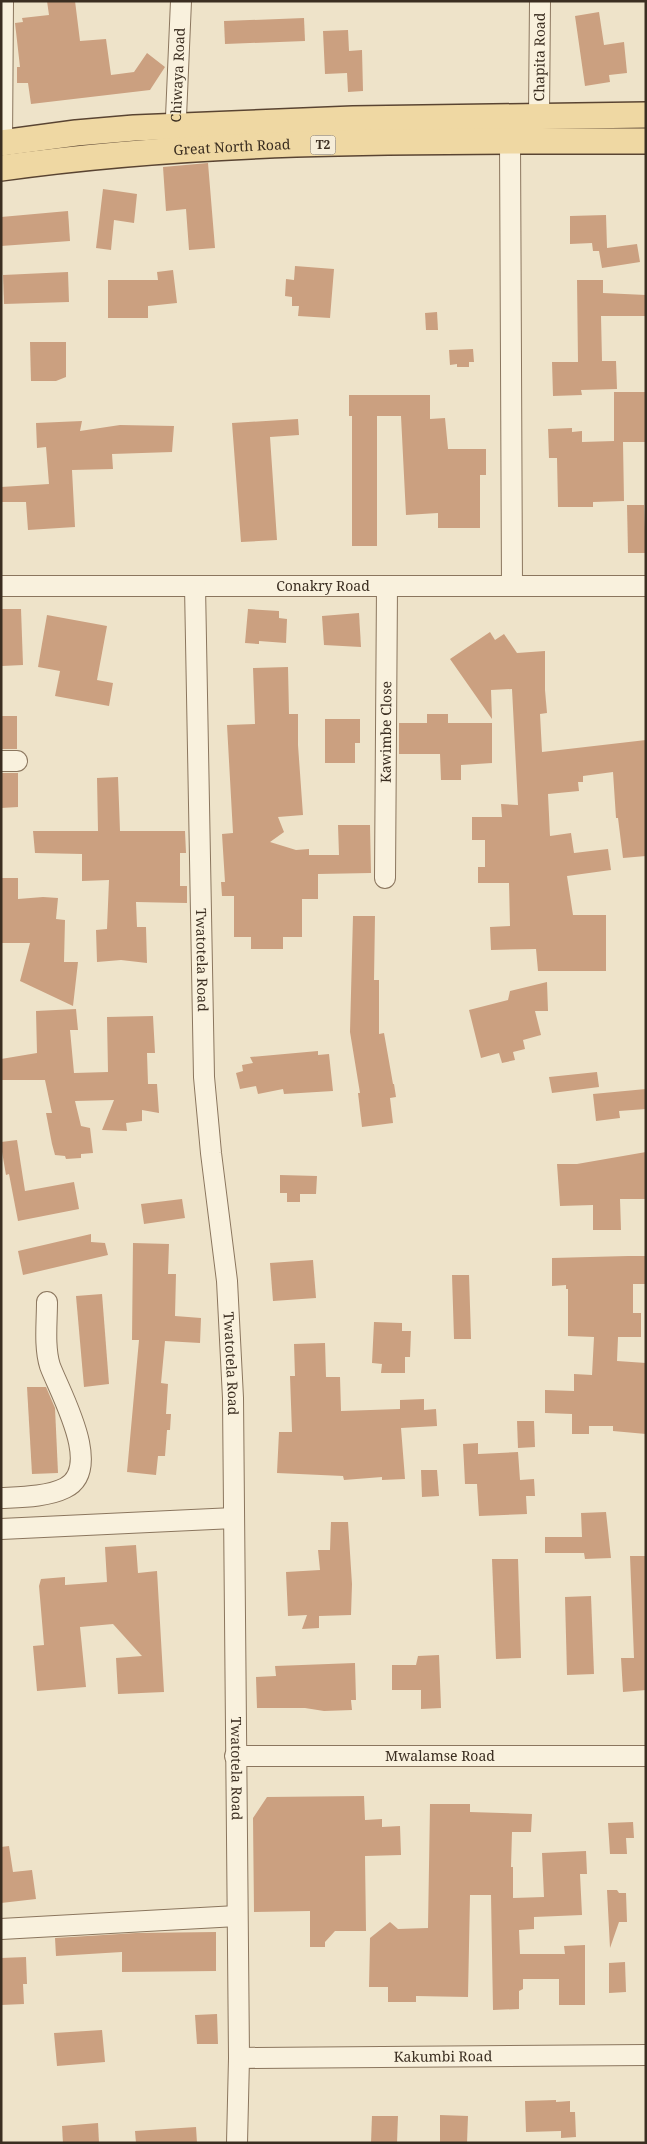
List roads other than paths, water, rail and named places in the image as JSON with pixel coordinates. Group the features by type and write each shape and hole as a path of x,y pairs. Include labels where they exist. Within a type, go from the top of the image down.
{"main road":[{"name":"Great North Road","path":"1,168 175,138 353,119 646,115"},
{"name":"Great North Road","path":"1,143 76,133 346,144 646,141"}],"street":[{"path":"1,143 3,1"},
{"name":"Chiwaya Road","path":"175,138 181,1"},
{"name":"Chapita Road","path":"539,115 540,1"},
{"path":"510,141 512,586"},
{"name":"Conakry Road","path":"1,586 646,586"},
{"name":"Twatotela Road","path":"195,586 204,1077 211,1153 227,1281 232,1398 239,2058 237,2143"},
{"name":"Kawimbe Close","path":"385,878 387,586"},
{"path":"1,1498 56,1492 71,1485 80,1474 81,1464 78,1438 66,1399 48,1357 47,1302"},
{"path":"1,1529 234,1518"},
{"name":"Mwalamse Road","path":"235,1756 646,1756"},
{"path":"1,1929 237,1916"},
{"name":"Kakumbi Road","path":"239,2058 646,2056"}]}
